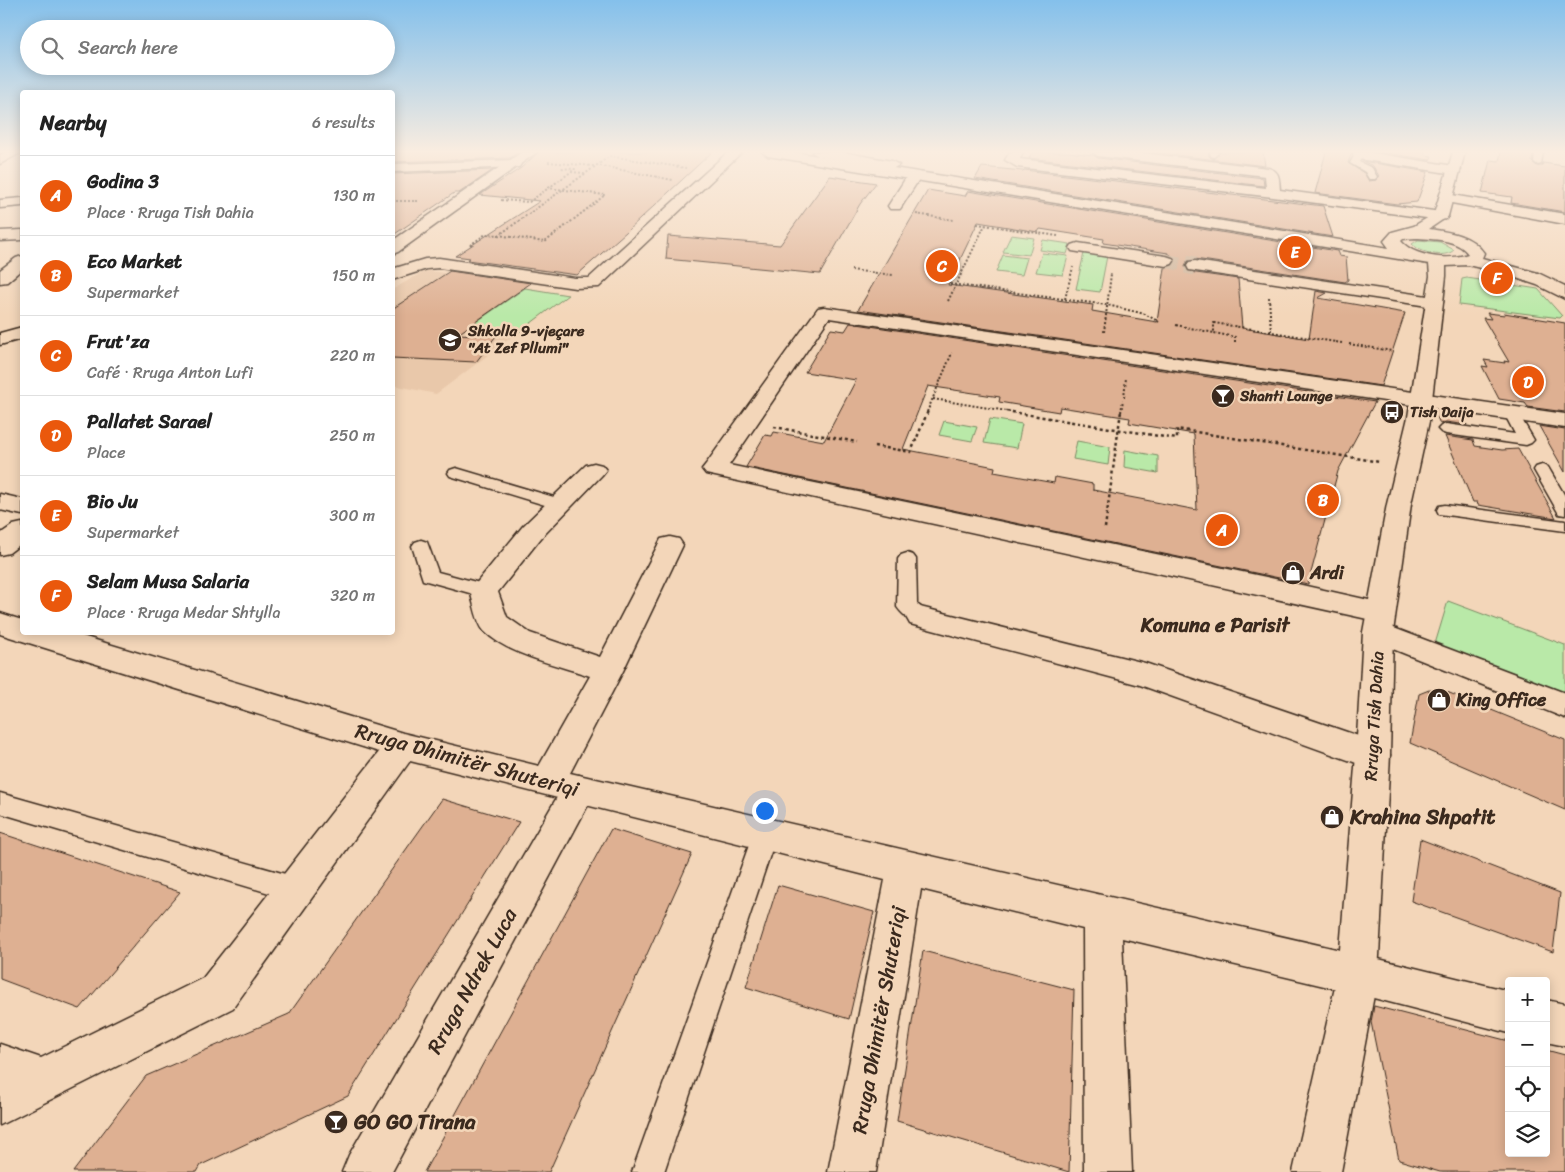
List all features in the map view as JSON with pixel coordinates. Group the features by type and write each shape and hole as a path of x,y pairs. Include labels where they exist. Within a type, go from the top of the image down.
{"street":[{"path":"395,247 453,207"},
{"path":"395,274 425,264 439,263 575,283 593,283 677,207"},
{"path":"1115,207 1307,238 1376,252 1442,254 1473,250 1473,257"},
{"path":"1374,207 1442,216"},
{"path":"1442,254 1442,216 1444,207"},
{"path":"1495,207 1565,219"},
{"path":"1442,216 1419,229 1402,234 1392,241 1399,248 1442,254"},
{"path":"1307,238 1366,238 1402,234 1432,234 1442,254 1453,262 1473,257 1565,275"},
{"path":"0,236 20,235"},
{"path":"1078,248 1166,261"},
{"name":"Rruga Tish Dahia","path":"1317,1172 1358,974 1380,622 1398,504 1408,466 1421,400 1442,254"},
{"path":"1473,257 1535,278 1565,294"},
{"path":"0,281 20,263"},
{"path":"1195,266 1434,302"},
{"path":"1565,421 824,312 714,469 1102,551 1380,622 1565,706"},
{"path":"0,339 20,334"},
{"path":"594,470 558,504 484,591 494,623 520,641 608,671"},
{"path":"0,502 20,507"},
{"path":"0,547 20,532"},
{"name":"Rruga Ndrek Luca","path":"366,1172 563,786 608,671 670,545"},
{"path":"920,617 1145,675 1372,755"},
{"path":"0,623 20,629"},
{"name":"Rruga Dhimitër Shuteriqi","path":"42,635 403,746 1102,915 1358,974 1505,1011"},
{"path":"0,1102 218,993 403,746"},
{"name":"Rruga Dhimitër Shuteriqi","path":"852,1172 906,868"},
{"path":"1102,915 1108,1172"},
{"path":"1550,1022 1565,1025"},
{"path":"0,1066 43,1081"}],"lane":[{"path":"1446,429 1526,440 1511,413"},
{"path":"1542,470 1565,510"},
{"path":"456,473 558,504"},
{"path":"1445,510 1565,526"},
{"path":"421,546 430,576 484,591"},
{"path":"907,559 907,607 920,617"},
{"path":"0,803 296,889"},
{"path":"648,1172 765,834"}],"path":[{"path":"495,235 499,235 538,207"},
{"path":"439,263 486,234 545,242 589,207"},
{"path":"916,214 954,220"},
{"path":"977,224 1081,240 1065,299"},
{"path":"948,301 985,225"},
{"path":"548,239 553,240"},
{"path":"1101,352 1114,253"},
{"path":"851,270 892,275"},
{"path":"1268,277 1271,332"},
{"path":"950,284 1107,305 1145,314 1160,322"},
{"path":"1214,333 1214,323 1342,343"},
{"path":"1176,325 1235,336 1235,342"},
{"path":"874,446 911,452 961,332"},
{"path":"1349,344 1392,351"},
{"path":"933,399 1177,439 1177,429 1408,466"},
{"path":"1102,551 1123,400"},
{"path":"747,422 857,442"}],"shaded area":[{"name":"Shkolla 9-vjeçare \"At Zef Pllumi\"","path":"426,270 568,295 436,394 395,385 395,288"}],"green space":[{"path":"1011,235 1034,238 1029,255 1003,252"},
{"path":"1043,240 1070,244 1067,254 1040,250"},
{"path":"1418,240 1440,242 1454,250 1445,254 1433,254 1421,250 1412,244"},
{"path":"1042,253 1068,256 1063,275 1036,272"},
{"path":"1084,253 1107,256 1100,292 1076,289"},
{"path":"1003,255 1027,258 1022,275 996,272"},
{"path":"1467,278 1538,289 1562,316 1560,318 1459,305 1462,279"},
{"path":"525,288 568,295 518,333 473,324"},
{"path":"990,419 1022,424 1017,448 984,443"},
{"path":"944,421 977,427 972,441 939,435"},
{"path":"1077,441 1110,447 1108,465 1073,459"},
{"path":"1125,450 1158,456 1158,473 1124,467"},
{"path":"1448,601 1565,645 1565,695 1435,644"}],"building":[{"path":"395,207 434,207 395,234"},
{"path":"531,207 653,207 577,275 467,260 470,258 455,256"},
{"path":"808,207 858,207 820,274 666,259 668,236 780,245"},
{"path":"918,207 1065,207 1337,251 1339,256 1346,257 1348,280 1345,282 1195,259 1187,261 1185,267 1189,272 1238,279 1242,328 1309,339 1316,291 1327,293 1318,298 1405,313 1381,386 858,310","holes":["978,222 1038,232 1040,229 1104,239 1103,243 1168,253 1174,257 1176,262 1173,266 1165,268 1157,322 1092,311 1093,305 948,285"]},
{"path":"1146,207 1323,207 1333,237"},
{"path":"1533,207 1565,207 1565,212"},
{"path":"450,271 531,283 458,334 496,336 476,362 395,358 395,307"},
{"path":"1487,313 1505,315 1504,313 1565,323 1565,412 1528,407 1525,403 1499,399 1482,366 1488,367 1484,360 1509,362 1483,318 1491,319"},
{"path":"850,323 1375,402 1338,471 1308,584 746,467 765,435 772,436 774,432 824,441 856,380 805,372 831,329 845,331","holes":["928,386 1000,397 999,402 1059,412 1060,407 1130,418 1129,423 1194,434 1197,510 1093,490 1093,484 1055,477 1054,483 994,472 995,467 903,449"]},
{"path":"1434,410 1463,415 1467,425 1446,422 1440,424"},
{"path":"1539,426 1565,430 1565,472"},
{"path":"1445,436 1473,440 1475,446 1502,450 1518,449 1556,518 1478,505 1477,502 1473,502"},
{"path":"1429,690 1447,692 1565,740 1565,810 1410,743 1419,694"},
{"path":"442,799 519,822 348,1096 201,1165 197,1172 73,1172 146,1076 289,1014"},
{"path":"611,829 692,854 549,1172 424,1172"},
{"path":"0,833 180,892 80,1009 0,979"},
{"path":"1420,839 1560,893 1553,952 1411,901"},
{"path":"778,885 874,912 849,1019 746,987"},
{"path":"923,951 1074,990 1069,1172 897,1121"},
{"path":"1374,1006 1505,1040 1505,1157 1550,1157 1550,1051 1565,1055 1565,1172 1440,1172 1399,1160 1371,1022"}],"tunnel":[{"path":"1166,261 1193,266"},
{"path":"1186,264 1195,266"}],"place":[{"name":"Bio Ju","path":"1295,252"},
{"name":"Frut'za","path":"942,266"},
{"name":"Selam Musa Salaria","path":"1497,278"},
{"name":"Shkolla 9-vjeçare \"At Zef Pllumi\"","path":"450,340"},
{"name":"Pallatet Sarael","path":"1528,382"},
{"name":"Shanti Lounge","path":"1223,396"},
{"name":"Tish Daija","path":"1392,412"},
{"name":"Eco Market","path":"1323,500"},
{"name":"Godina 3","path":"1222,530"},
{"name":"Ardi","path":"1293,573"},
{"name":"King Office","path":"1439,700"},
{"name":"Krahina Shpatit","path":"1332,817"},
{"name":"GO GO Tirana","path":"336,1122"}],"district":[{"name":"Komuna e Parisit","path":"1215,625"}]}
